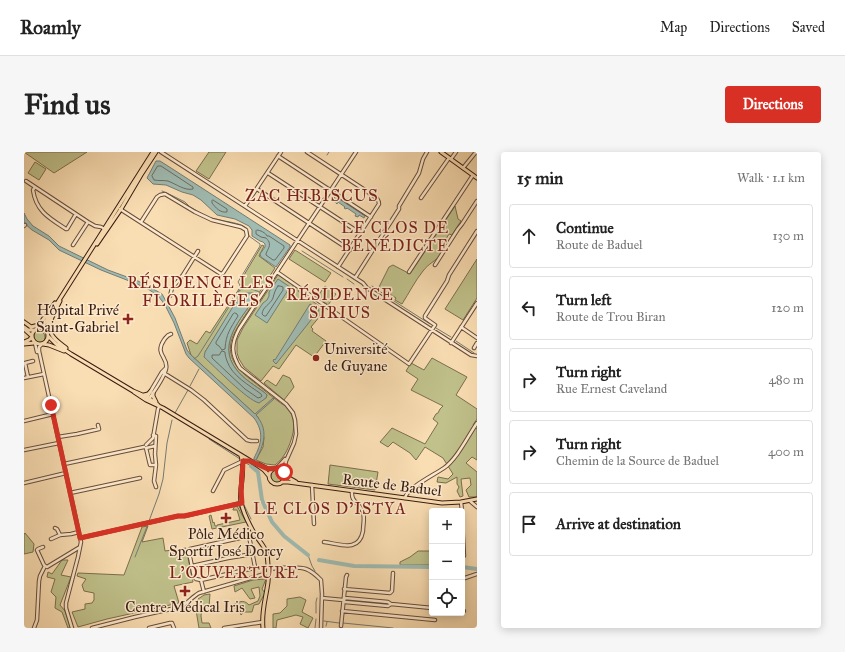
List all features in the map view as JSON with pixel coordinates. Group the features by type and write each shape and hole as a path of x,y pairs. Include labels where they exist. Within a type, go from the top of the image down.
{"main road":[{"path":"119,209 153,152"},
{"path":"24,343 29,340 34,331 44,324 156,152"},
{"path":"441,152 477,178"},
{"path":"24,322 32,327 39,325 53,305 62,296"},
{"path":"62,296 54,313 50,330 55,339 77,358"},
{"path":"42,344 47,341 47,326 53,309"},
{"path":"24,328 31,331 43,329 50,339 77,358 134,392 157,403"},
{"path":"24,328 32,336 35,343"},
{"path":"24,343 32,342 54,346 71,354"},
{"path":"134,392 143,395 161,408 250,461 268,469 281,469 285,478 278,484 273,483 264,470 254,463"},
{"path":"143,395 152,392 154,400 161,408"},
{"path":"241,456 243,461 241,491 242,503 251,527 267,554 268,580 264,603 263,628"},
{"path":"243,461 250,461"},
{"path":"269,476 273,469"},
{"name":"Route de Baduel","path":"284,473 289,478 304,484"},
{"name":"Route de Baduel","path":"282,482 442,503 477,500"}],"street":[{"path":"161,152 363,283 367,288 451,343 471,355 477,356"},
{"path":"245,206 281,152"},
{"path":"307,152 379,201 379,204 371,217 338,267"},
{"path":"284,473 285,463 296,434 293,412 240,368 234,355 233,348 235,336 238,329 356,152"},
{"path":"355,278 420,173 423,159 427,152"},
{"path":"421,198 456,152"},
{"path":"463,168 476,152"},
{"path":"278,156 371,217"},
{"path":"268,173 360,233"},
{"path":"409,272 473,175"},
{"path":"26,181 88,222 105,229"},
{"path":"35,187 33,190 38,206 45,215 58,224 67,229 76,214"},
{"path":"257,189 350,250"},
{"path":"119,209 220,274 223,273 246,240 247,233 244,228 212,220 195,212 165,194 157,197 141,222"},
{"path":"435,265 477,201"},
{"path":"73,245 88,222"},
{"path":"277,272 409,364 434,324 425,318 425,316 477,231"},
{"path":"170,296 172,288 198,251"},
{"path":"451,343 477,303"},
{"path":"461,327 477,338"},
{"path":"148,399 167,367 161,347 167,336 171,334"},
{"path":"35,343 42,364"},
{"path":"474,348 477,343"},
{"path":"42,344 38,349 79,532 81,547 66,603 72,628"},
{"path":"28,377 25,363 33,361"},
{"path":"164,373 204,400 247,440 257,440"},
{"path":"24,378 44,374"},
{"path":"64,464 145,446 153,438 158,409 161,408"},
{"path":"24,421 52,414"},
{"path":"404,498 406,493 411,489 450,463 477,423"},
{"path":"58,437 98,429 98,425"},
{"path":"153,435 156,436 156,464 154,481 156,487"},
{"path":"24,450 59,443"},
{"path":"155,446 146,448 150,465 156,464"},
{"path":"277,468 288,456"},
{"path":"213,491 224,470 243,461"},
{"path":"24,483 66,473"},
{"path":"70,493 140,478"},
{"path":"312,485 314,524"},
{"path":"324,542 351,546 357,543 361,538 364,515 361,508 352,498 352,490"},
{"path":"470,501 477,507"},
{"path":"461,502 462,508"},
{"path":"80,538 242,503"},
{"path":"55,528 60,535"},
{"path":"50,538 79,532"},
{"path":"249,536 256,567 201,580 194,577 189,552 190,549 255,534"},
{"path":"43,547 37,550 45,566"},
{"path":"45,566 49,566 81,547"},
{"path":"192,566 252,554"},
{"path":"34,628 37,620 40,576 45,566"},
{"path":"92,628 177,608 186,604 196,595 268,571 298,568 307,570 321,580 321,628"},
{"path":"344,588 390,593 392,591 393,573"},
{"path":"465,578 477,574"},
{"path":"341,626 344,588 346,577 348,575"},
{"path":"201,580 204,592"},
{"path":"322,598 343,600 345,598 429,608"},
{"path":"342,611 435,620"},
{"path":"224,628 263,622"},
{"path":"148,628 170,623 173,624 174,628"}],"green space":[{"path":"24,152 87,152 54,173"},
{"path":"209,152 226,152 209,179 196,171"},
{"path":"35,162 46,169 39,180 28,173"},
{"path":"455,206 458,219 461,221 452,235 449,234 441,247 441,254 423,271 402,304 395,300 396,298 379,287 389,267 393,265 410,274"},
{"path":"262,245 264,246 259,256 275,268 235,331 232,337 230,350 234,362 242,373 287,407 292,416 294,428 290,444 283,457 275,465 266,464 256,460 263,447 264,438 258,417 191,355 187,343 190,340 197,344 206,331 210,333 241,286 241,280","holes":["242,295 256,297 233,331 229,350 231,360 239,373 267,395 266,398 257,402 243,392 205,352"]},
{"path":"295,250 331,273 325,282 289,259"},
{"path":"477,259 477,298 463,320 445,309"},
{"path":"278,275 293,285 294,289 296,287 299,289 298,291 325,310 311,327 313,329 312,331 326,341 314,357 296,345 279,369 273,366 261,381 244,367 239,359 237,353 237,340 243,328"},
{"path":"325,286 336,294 328,305 317,297"},
{"path":"37,331 41,331 45,337 41,343 37,343 33,339 33,335"},
{"path":"432,358 467,377 456,395 477,409 477,419 473,425 477,429 477,460 472,457 466,463 477,472 477,497 469,497 466,490 471,485 470,478 461,479 463,496 460,497 457,491 459,487 457,484 457,477 446,483 437,482 438,477 448,479 453,474 443,458 425,447 416,460 410,453 393,442 388,447 380,442 392,428 425,444 438,423 433,419 443,406 411,390 418,379 406,371 411,363 424,370"},
{"path":"283,375 290,378 294,387 284,400 264,383 267,380 276,386"},
{"path":"330,465 378,472 375,490 328,484"},
{"path":"277,469 282,471 284,476 282,481 277,483 272,481 270,476 272,471"},
{"path":"234,506 237,506 246,522 212,529 209,516 211,515 215,526 240,520 237,510 233,510"},
{"path":"148,526 142,542 163,538 165,551 186,548 193,582 174,586 179,603 78,627 72,612 85,609 85,604 92,603 94,600 94,593 84,591 82,585 86,579 77,576 78,573 124,575 142,527"},
{"path":"25,533 34,544 33,552 24,554 24,534"},
{"path":"418,551 429,551 429,565 400,565 400,562"},
{"path":"62,560 68,560 61,575 71,577 60,605 65,611 71,628 68,628 62,612 55,608 56,597 51,592 55,579 47,577 48,572 52,574"},
{"path":"266,579 262,589 265,593 259,604 254,605 252,612 244,612 241,615 239,610 231,606 242,601 249,605 258,601 260,596 259,587 251,589 255,598 250,599 242,588 235,592 234,586 253,580"},
{"path":"210,594 209,607 202,608 201,616 202,623 209,623 211,628 199,628 196,610 198,599 204,595"},
{"path":"300,597 306,600 302,612 313,618 308,628 300,624 303,617 296,615 277,620 276,628 273,628 273,614 280,613 287,606 287,599"}],"water":[{"path":"156,161 160,161 290,245 276,267 261,257 260,254 265,247 265,244 252,236 252,230 249,226 235,219 217,215 201,200 193,195 166,185 153,184 147,178"},
{"path":"335,196 365,216 364,218 359,215 358,217 355,216 356,214 347,208 344,208 345,207 338,202 337,204 334,199"},
{"path":"24,213 33,226 49,236 59,246 108,270 138,281 162,294 175,318 187,350 255,414 273,398 274,399 256,415 263,426 264,437 256,460 254,460 254,458 261,438 261,433 257,423 254,418 189,358 174,323 159,297 148,289 101,270 59,250 49,240 32,230 24,223"},
{"path":"278,279 290,287 267,323 255,315 263,303 267,300 269,292"},
{"path":"246,293 254,293 256,297 233,331 229,350 231,360 239,373 267,395 266,398 259,403 239,390 204,357 205,352 234,305 242,295"},
{"path":"310,304 319,310 276,364 273,361 274,359 275,360"}],"waterway":[{"path":"162,191 185,202 190,207 208,217"},
{"path":"211,218 237,223 245,227 249,236 260,244 238,282 240,285 239,291"},
{"path":"302,251 343,277"},
{"path":"347,279 354,284"},
{"path":"372,286 391,299"},
{"path":"194,359 198,356 239,291 246,288 259,292"},
{"path":"394,301 430,324"},
{"path":"436,328 451,337"},
{"path":"456,341 474,353"},
{"path":"190,386 199,369"},
{"path":"175,413 188,390"},
{"path":"149,521 163,479 167,443 172,420"},
{"path":"209,439 240,459"},
{"path":"239,490 241,463"},
{"path":"244,465 246,463 251,466"},
{"path":"251,466 258,472 262,500 272,522 284,536 308,555"},
{"path":"239,492 239,502"},
{"path":"242,496 243,503 251,519"},
{"path":"239,506 243,515"},
{"path":"135,557 148,524"},
{"path":"308,555 315,571"},
{"path":"319,560 354,566 429,567"},
{"path":"465,567 477,569"},
{"path":"316,613 317,598"},
{"path":"315,628 316,619"},
{"path":"324,621 339,623"},
{"path":"326,626 327,622"},
{"path":"343,623 393,628"}],"place":[{"name":"Hôpital Privé Saint-Gabriel","path":"128,319"},
{"name":"Université de Guyane","path":"316,358"},
{"name":"Pôle Médico Sportif José Dorcy","path":"226,518"},
{"name":"Centre Médical Iris","path":"185,591"}],"district":[{"name":"ZAC HIBISCUS","path":"312,195"},
{"name":"LE CLOS DE BÉNÉDICTE","path":"395,236"},
{"name":"RÉSIDENCE LES FLORILÈGES","path":"201,291"},
{"name":"RÉSIDENCE SIRIUS","path":"340,303"},
{"name":"LE CLOS D'ISTYA","path":"330,508"},
{"name":"L'OUVERTURE","path":"234,572"}],"route":[{"path":"51,405 80,538 242,503 240,496 243,461 250,461 268,469 279,468 284,472"}]}
